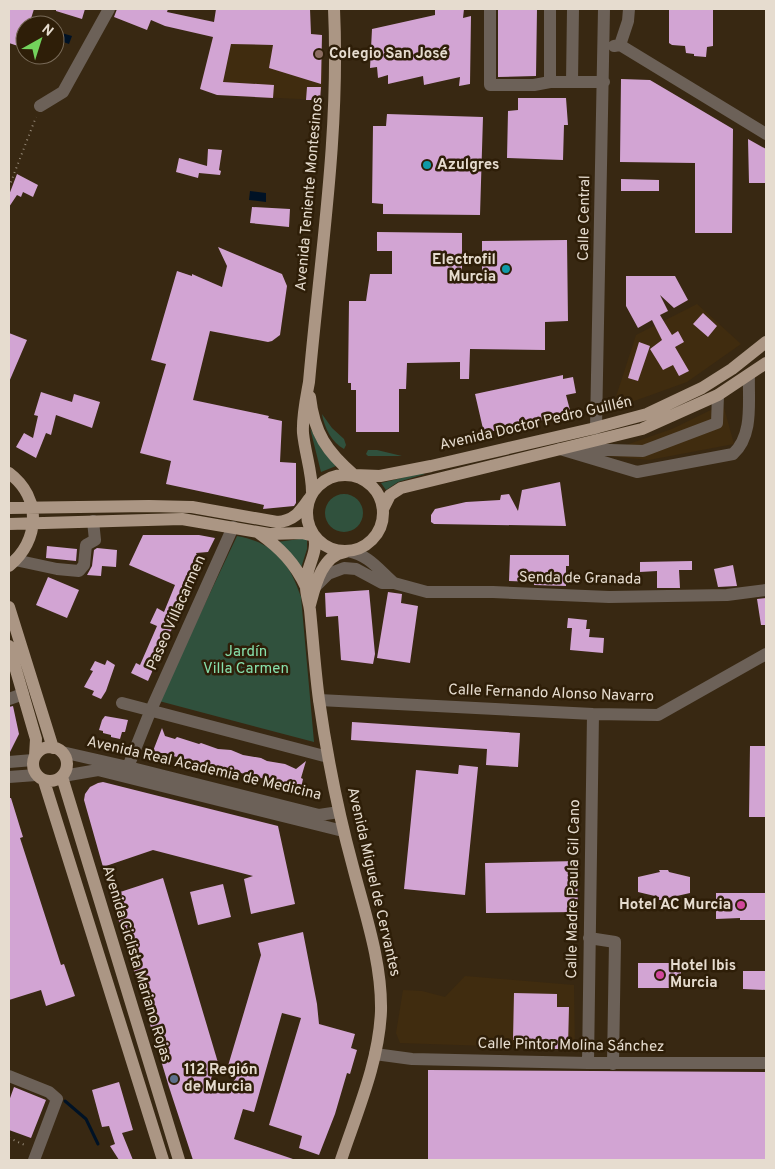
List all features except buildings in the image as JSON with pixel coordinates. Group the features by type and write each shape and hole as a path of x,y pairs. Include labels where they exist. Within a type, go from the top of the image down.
{"main road":[{"name":"Avenida Teniente Montesinos","path":"310,496 312,478 303,432 304,411 309,382 334,120 336,75 334,9"},
{"name":"Avenida Doctor Pedro Guillén","path":"354,475 380,476 596,428 647,414 702,388 732,369 766,342"},
{"name":"Avenida Doctor Pedro Guillén","path":"383,509 390,495 401,488 642,429 718,395 766,364"},
{"name":"Avenida Teniente Montesinos","path":"309,382 312,413 322,440 333,456 354,475"},
{"path":"9,473 22,486 32,508 33,524 26,547 11,564"},
{"path":"9,508 192,507 278,522 286,521 296,516 310,496 327,478 340,474 354,475 365,480 374,488 383,509 381,526 371,541 357,549 348,551 333,549 320,542 314,536 308,522 307,507 310,496"},
{"path":"9,524 182,519 278,535 302,533 314,536"},
{"path":"257,532 286,555 311,586"},
{"name":"Avenida Miguel de Cervantes","path":"314,536 316,547 308,572 311,586 310,607 319,700 343,831 379,976 381,1011 375,1054 341,1160"},
{"name":"Avenida Miguel de Cervantes","path":"311,586 333,556 348,551"},
{"path":"9,607 58,750 67,764 62,776 54,781 40,778"},
{"path":"9,646 36,739 33,765 40,778 163,1160"},
{"path":"34,758 43,749 58,750"},
{"name":"Avenida Ciclista Mariano Rojas","path":"62,776 179,1160"}],"street":[{"path":"40,106 63,92 109,9"},
{"path":"490,9 490,85 604,82"},
{"path":"550,9 550,82"},
{"path":"572,82 573,9"},
{"name":"Calle Central","path":"596,428 604,9"},
{"path":"620,44 630,9"},
{"path":"604,42 612,46 620,44 766,134"},
{"path":"560,448 637,472 733,454 741,447 747,432 749,375"},
{"path":"560,448 643,451 716,423 718,395"},
{"path":"11,564 79,571 84,565 86,545 95,540 93,522"},
{"name":"Paseo Villacarmen","path":"125,771 233,527"},
{"path":"348,551 364,555 394,583"},
{"name":"Senda de Granada","path":"311,586 328,574 344,568 356,569 382,583 394,583 426,592 609,596 727,595 766,590"},
{"name":"Calle Fernando Alonso Navarro","path":"319,700 658,716 766,654"},
{"path":"9,699 23,694"},
{"path":"122,703 150,712 328,757"},
{"name":"Calle Madre Paula Gil Cano","path":"588,1063 593,714"},
{"name":"Avenida Real Academia de Medicina","path":"58,750 125,771 343,831"},
{"path":"9,762 34,758"},
{"name":"Avenida Real Academia de Medicina","path":"62,776 98,770 125,771 319,815 339,812"},
{"path":"9,777 40,778"},
{"path":"589,938 615,942 613,1064"},
{"name":"Calle Pintor Molina Sánchez","path":"375,1054 412,1059 613,1064 766,1064"},
{"path":"9,1076 57,1097 36,1155"}],"path":[{"path":"9,187 40,106"},
{"path":"9,1138 36,1155"}],"shaded area":[{"path":"216,26 322,35 323,80 320,100 217,95 200,89"},
{"path":"697,304 741,344 687,382 612,409 636,335"},
{"path":"723,404 734,444 649,460 597,455 672,429"},
{"path":"465,976 574,985 575,1049 400,1043 396,1033 403,990 422,991 445,997"}],"green space":[{"path":"322,414 332,428 344,439 346,445 344,449 329,434"},
{"path":"310,428 323,451 336,466 321,472"},
{"path":"368,450 377,450 402,456 368,456 366,454"},
{"path":"422,473 425,474 398,482 386,490 381,483"},
{"path":"344,494 357,500 363,513 357,526 344,532 331,526 325,513 331,500"},
{"name":"Jardín Villa Carmen","path":"237,536 261,544 279,556 291,574 301,597 314,742 159,701"},
{"path":"307,538 307,549 301,568 277,542"}],"water":[{"path":"65,34 72,36 69,44 65,43"},
{"path":"250,191 266,193 266,202 249,200"}],"waterway":[{"path":"65,1101 86,1119 98,1144"}],"place":[{"name":"Colegio San José","path":"319,54"},
{"name":"Azulgres","path":"427,165"},
{"name":"Electrofil Murcia","path":"506,269"},
{"name":"Hotel AC Murcia","path":"741,905"},
{"name":"Hotel Ibis Murcia","path":"660,975"},
{"name":"112 Región de Murcia","path":"174,1079"}]}
